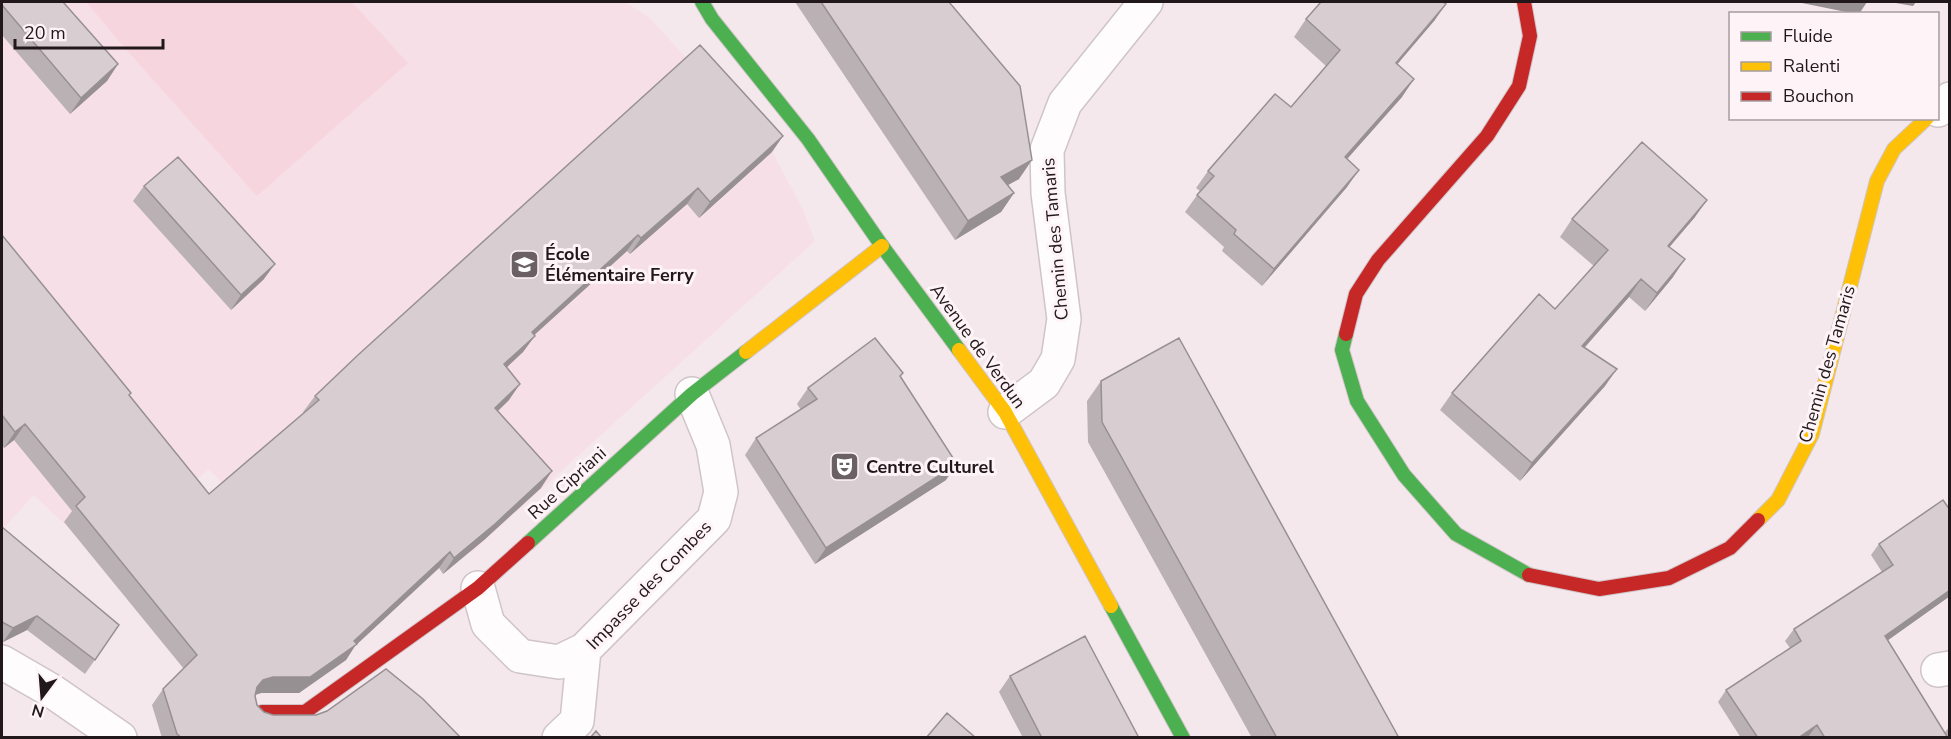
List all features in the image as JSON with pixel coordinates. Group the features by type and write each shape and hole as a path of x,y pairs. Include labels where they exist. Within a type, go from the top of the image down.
{"street":[{"path":"687,2 712,19"},
{"name":"Avenue de Verdun","path":"702,2 712,19 808,139 882,246 1005,412 1183,738"},
{"name":"Chemin des Tamaris","path":"1005,412 1044,383 1058,359 1064,319 1048,193 1047,150 1065,103 1146,2"},
{"name":"Chemin des Tamaris","path":"1524,2 1530,36 1519,86 1487,136 1378,260 1356,294 1342,350 1357,401 1404,475 1456,534 1533,577 1599,589 1669,578 1730,548 1778,500 1812,434 1877,181 1894,149 1925,120"},
{"name":"Rue Cipriani","path":"262,711 305,712 478,588 692,394 882,246"},
{"name":"Impasse des Combes","path":"558,738 577,721 584,650 714,519 721,492 713,445 692,394"},
{"path":"478,588 488,624 520,656 559,662 584,650"},
{"path":"2,662 52,692 120,738"}],"shaded area":[{"path":"2,2 625,2 650,18 772,152 802,207 815,241 472,552 392,508 226,487 209,469 102,560 34,495 2,530"},
{"path":"86,2 352,2 408,63 257,196"}],"building":[{"path":"2,2 63,2 118,64 81,98 2,5"},
{"path":"821,2 949,2 1020,86 1032,160 1001,177 1014,193 968,221"},
{"path":"1321,2 1443,2 1446,4 1396,63 1414,79 1345,157 1359,170 1274,269 1234,234 1236,230 1197,195 1214,176 1208,171 1275,94 1291,107 1340,50 1306,19"},
{"path":"700,45 783,136 710,202 698,188 641,238 638,235 532,332 535,336 504,364 520,384 495,408 552,471 454,558 450,552 354,641 357,644 310,677 273,677 263,680 257,687 255,696 257,705 264,712 273,715 316,715 327,711 386,669 423,699 461,738 182,738 177,734 163,689 197,655 76,506 85,497 25,424 15,432 2,415 2,235 131,393 129,395 209,494 319,400 315,396 358,355"},
{"path":"1642,142 1707,200 1668,246 1685,259 1657,293 1641,279 1582,346 1617,369 1532,463 1452,393 1539,294 1555,309 1608,250 1572,219"},
{"path":"178,157 275,264 241,295 144,186"},
{"name":"Centre Culturel","path":"875,338 903,373 900,376 957,464 826,548 756,438 817,399 808,388"},
{"path":"1179,338 1399,738 1277,738 1102,422 1101,381"},
{"path":"1943,500 1950,510 1950,590 1885,636 1948,738 1825,738 1817,725 1798,738 1758,738 1726,690 1801,641 1794,629 1893,565 1879,544"},
{"path":"2,527 119,625 95,660 37,616 13,628 2,622"},
{"path":"1085,636 1139,738 1042,738 1010,676"},
{"path":"947,713 976,738 926,738"},
{"path":"596,731 602,738 590,738"}],"traffic: fast":[{"path":"702,2 712,19 808,139 882,246 959,350"},
{"path":"1346,334 1342,350 1357,401 1404,475 1456,534 1529,575"},
{"path":"528,543 692,394 746,352"},
{"path":"1111,606 1183,738"}],"traffic: slow":[{"path":"1758,520 1778,500 1812,434 1877,181 1894,149 1925,120"},
{"path":"746,352 882,246"},
{"path":"959,350 1005,412 1111,606"}],"traffic: jam":[{"path":"1346,334 1356,294 1378,260 1487,136 1519,86 1530,36 1524,2"},
{"path":"1529,575 1599,589 1669,578 1730,548 1758,520"},
{"path":"262,712 305,712 478,588 528,543"}],"place":[{"name":"École Élémentaire Ferry","path":"524,264"},
{"name":"Centre Culturel","path":"845,467"}]}
